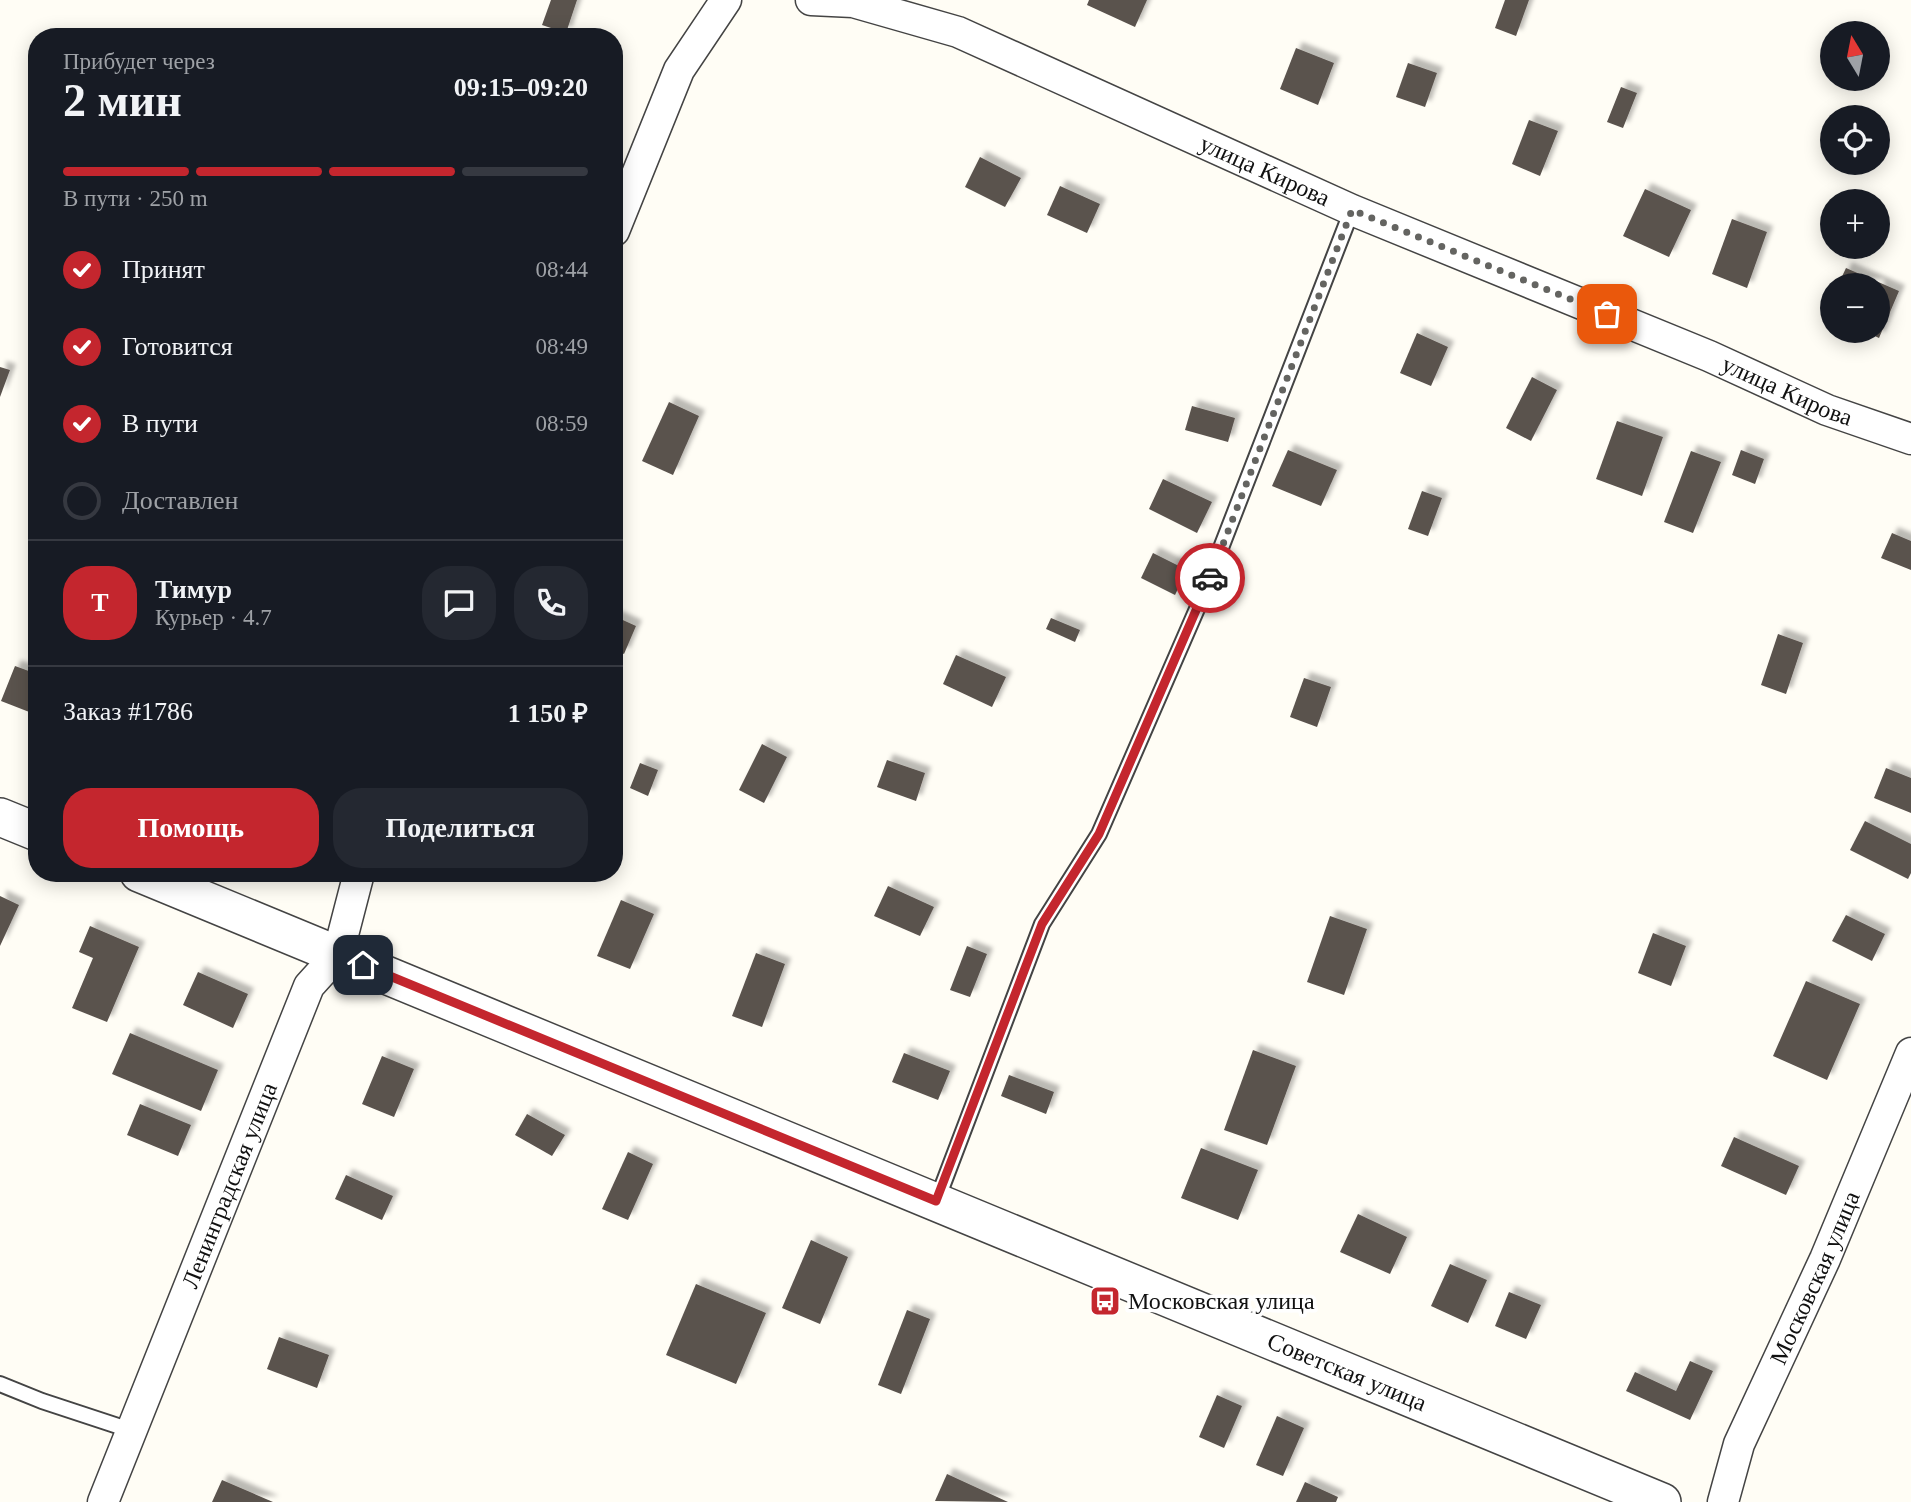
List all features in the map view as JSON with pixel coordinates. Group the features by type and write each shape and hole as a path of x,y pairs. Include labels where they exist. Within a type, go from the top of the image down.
{"street":[{"path":"623,209 679,70 726,0"},
{"name":"улица Кирова","path":"811,0 853,2 958,32 1352,210 1710,356 1828,410 1911,439"},
{"path":"0,817 28,828"},
{"name":"Советская улица","path":"161,882 1662,1502"},
{"name":"Ленинградская улица","path":"103,1502 309,986 338,954 357,882"},
{"name":"Московская улица","path":"1723,1502 1739,1444 1825,1259 1911,1053"}],"lane":[{"path":"936,1201 1042,924 1099,834 1200,603 1352,210"},
{"path":"0,1384 130,1430"}],"building":[{"path":"551,0 577,0 568,28 542,25"},
{"path":"1089,0 1147,0 1135,27 1087,5"},
{"path":"1505,0 1529,0 1516,36 1495,28"},
{"path":"1296,48 1334,63 1318,105 1280,89"},
{"path":"1408,63 1437,73 1425,107 1396,97"},
{"path":"1621,87 1637,93 1623,128 1607,122"},
{"path":"1529,120 1558,131 1540,176 1512,164"},
{"path":"980,157 1021,178 1005,207 965,187"},
{"path":"1060,186 1100,204 1087,233 1047,215"},
{"path":"1645,189 1691,210 1669,257 1623,236"},
{"path":"1732,219 1767,232 1747,288 1712,274"},
{"path":"1846,268 1858,273 1844,273"},
{"path":"1890,287 1899,291 1890,312"},
{"path":"1417,333 1448,347 1431,386 1400,373"},
{"path":"0,367 10,370 0,397"},
{"path":"1532,377 1557,390 1531,441 1506,428"},
{"path":"669,402 699,416 673,475 642,461"},
{"path":"1192,406 1235,418 1228,442 1185,430"},
{"path":"1617,421 1663,437 1642,496 1596,479"},
{"path":"1288,450 1337,470 1321,506 1272,486"},
{"path":"1741,450 1764,459 1755,484 1732,475"},
{"path":"1691,451 1721,462 1693,533 1664,522"},
{"path":"1163,479 1212,502 1197,533 1149,509"},
{"path":"1422,491 1442,498 1428,536 1408,529"},
{"path":"1892,533 1911,541 1911,570 1881,558"},
{"path":"1153,553 1187,570 1175,595 1141,578"},
{"path":"1051,618 1080,630 1075,642 1046,629"},
{"path":"623,620 636,626 623,654"},
{"path":"1778,634 1803,643 1786,694 1761,685"},
{"path":"956,655 1006,677 992,707 943,684"},
{"path":"15,666 28,671 28,712 1,701"},
{"path":"1304,678 1331,687 1317,727 1290,717"},
{"path":"762,744 787,757 764,803 739,790"},
{"path":"887,760 925,773 916,801 877,787"},
{"path":"640,763 658,770 648,796 630,788"},
{"path":"1886,768 1911,778 1911,813 1874,798"},
{"path":"1865,821 1911,844 1911,873 1908,879 1850,850"},
{"path":"888,886 934,907 920,936 874,916"},
{"path":"0,896 19,905 0,946"},
{"path":"621,900 654,914 630,969 597,956"},
{"path":"1846,915 1885,934 1872,961 1832,941"},
{"path":"1330,916 1367,929 1344,995 1307,982"},
{"path":"90,926 139,947 107,1022 72,1008 93,958 79,952"},
{"path":"1653,933 1686,946 1671,986 1638,973"},
{"path":"967,946 987,954 970,997 950,990"},
{"path":"756,953 785,964 762,1027 732,1016"},
{"path":"198,972 248,994 233,1028 183,1005"},
{"path":"1806,981 1860,1004 1827,1080 1773,1056"},
{"path":"130,1033 218,1070 201,1111 112,1074"},
{"path":"1253,1050 1296,1066 1267,1145 1224,1130"},
{"path":"904,1053 950,1071 938,1100 892,1082"},
{"path":"382,1056 414,1069 394,1117 362,1104"},
{"path":"1009,1075 1054,1092 1046,1114 1001,1096"},
{"path":"140,1104 191,1125 178,1156 127,1135"},
{"path":"527,1114 565,1135 552,1156 515,1135"},
{"path":"1734,1137 1799,1166 1786,1195 1721,1166"},
{"path":"1201,1148 1258,1170 1238,1220 1181,1198"},
{"path":"628,1152 653,1164 628,1220 602,1209"},
{"path":"346,1175 393,1196 382,1220 335,1199"},
{"path":"1358,1214 1407,1237 1390,1274 1340,1252"},
{"path":"811,1240 848,1257 820,1324 782,1308"},
{"path":"1450,1264 1487,1280 1468,1323 1431,1306"},
{"path":"696,1284 766,1313 736,1384 666,1355"},
{"path":"1509,1292 1541,1305 1526,1339 1495,1326"},
{"path":"907,1310 930,1319 901,1394 878,1385"},
{"path":"279,1337 329,1355 317,1388 267,1369"},
{"path":"1690,1361 1713,1371 1690,1420 1626,1391 1635,1372 1676,1391"},
{"path":"1217,1395 1242,1406 1224,1448 1199,1437"},
{"path":"1277,1416 1304,1428 1283,1476 1256,1465"},
{"path":"947,1474 1008,1502 935,1501"},
{"path":"222,1480 273,1502 212,1502"},
{"path":"1305,1482 1338,1497 1336,1502 1296,1502"}],"way so far":[{"path":"1210,578 1352,210 1607,314"}],"place":[{"name":"Московская улица","path":"1105,1301"}],"route":[{"path":"363,965 936,1201 1042,924 1099,834 1210,578"}]}
